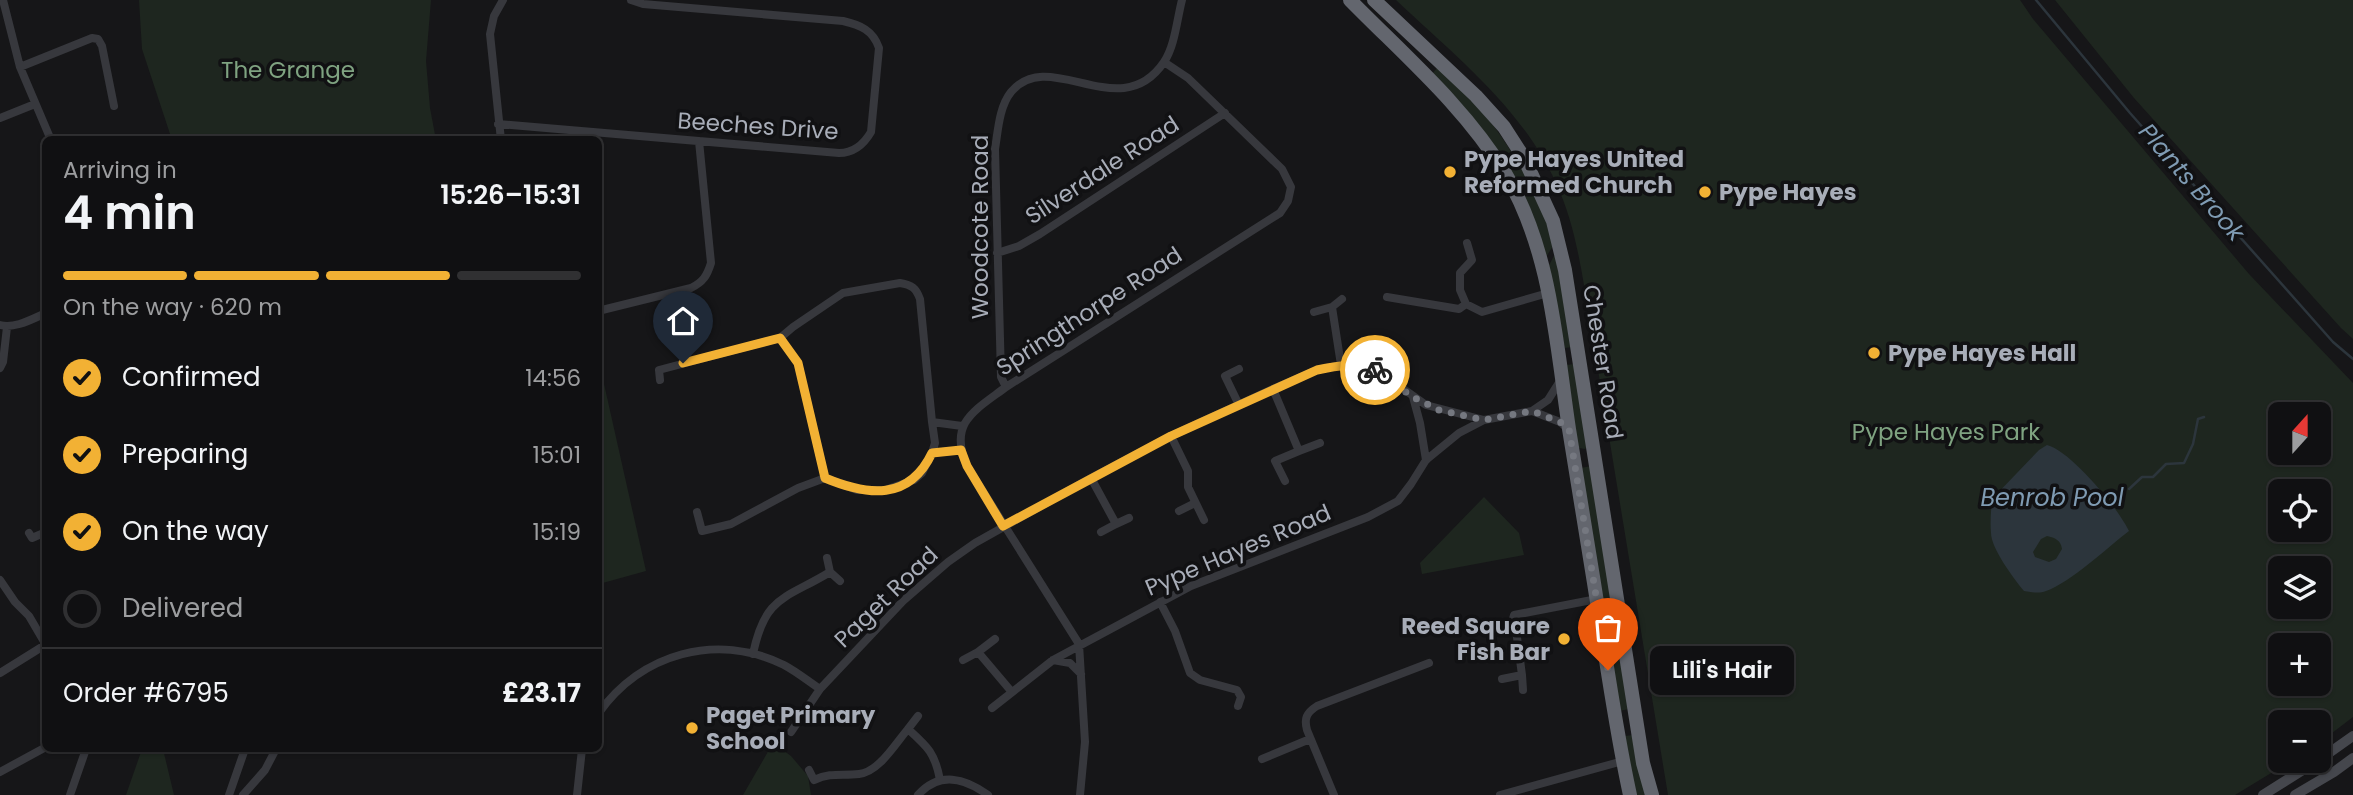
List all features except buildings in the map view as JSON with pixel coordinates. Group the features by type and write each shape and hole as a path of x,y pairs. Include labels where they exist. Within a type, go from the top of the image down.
{"highway":[{"name":"Chester Road","path":"1350,0 1460,110 1506,174 1527,218 1543,265 1561,360 1569,429 1630,795"},
{"name":"Chester Road","path":"1374,0 1504,127 1524,158 1553,222 1562,249 1643,764 1652,795"},
{"path":"1424,75 1437,61"},
{"path":"1561,360 1580,358"},
{"path":"1574,460 1594,457"}],"main road":[{"path":"2331,752 2353,736"},
{"path":"2300,794 2353,758"},
{"path":"2263,795 2298,773"},
{"path":"2309,773 2316,783"}],"street":[{"path":"3,0 20,67 49,136"},
{"path":"500,136 490,34 494,16 503,0"},
{"name":"Beeches Drive","path":"498,124 839,153 847,153 857,148 871,132 878,48 875,37 860,25 843,21 643,4 631,0"},
{"path":"1164,62 1182,0"},
{"path":"20,67 92,38 98,39 102,46 114,107"},
{"name":"Springthorpe Road","path":"962,426 975,410 1006,387 1280,213 1290,194 1288,178 1188,78 1164,62"},
{"name":"Woodcote Road","path":"1006,387 1001,377 995,149 999,121 1010,93 1032,77 1048,76 1101,88 1133,88 1150,77 1164,62"},
{"path":"0,118 35,104"},
{"name":"Silverdale Road","path":"996,253 1019,246 1040,234 1225,113"},
{"path":"602,310 691,288 707,276 711,263 699,141"},
{"path":"1467,243 1472,260 1460,273 1460,290 1466,304 1482,312 1548,293"},
{"path":"660,380 659,370 780,338 843,293 900,283 916,289 920,299 935,443 922,473 914,480 885,490 857,490 825,478 798,488 731,524 702,531 697,512"},
{"path":"1387,297 1459,309 1466,304"},
{"path":"1314,312 1332,306 1342,299"},
{"path":"1332,306 1341,365"},
{"path":"0,368 3,362 3,326 42,314"},
{"path":"780,338 798,363 825,478"},
{"name":"Paget Road","path":"791,732 820,689 903,601 948,562 1003,526 1091,478 1171,436 1273,389 1317,370 1341,365 1368,367 1381,373 1413,397 1439,410 1484,420"},
{"path":"1239,369 1225,376 1239,405"},
{"path":"1532,411 1548,400 1563,376"},
{"path":"1273,389 1299,451"},
{"path":"1413,397 1426,460"},
{"path":"1532,411 1560,422 1569,429"},
{"name":"Pype Hayes Road","path":"992,708 1053,660 1160,602 1204,580 1390,506 1405,494 1426,460 1458,433 1484,420 1532,411"},
{"path":"932,422 962,426 961,450 967,466 1079,644 1085,742 1080,795"},
{"path":"1171,436 1188,471 1188,487 1204,520"},
{"path":"1284,481 1276,461 1320,443"},
{"path":"932,453 961,450"},
{"path":"1091,478 1116,524"},
{"path":"1179,512 1195,503"},
{"path":"1101,532 1129,517"},
{"path":"36,547 31,535 42,533"},
{"path":"827,558 830,572 840,581"},
{"path":"752,654 762,620 771,606 786,594 830,572"},
{"path":"0,580 15,602 29,616 42,640"},
{"path":"1523,690 1516,630 1512,622 1514,615 1597,599"},
{"path":"1160,602 1175,631 1190,673 1199,680 1237,691 1241,697 1238,706"},
{"path":"963,660 995,639"},
{"path":"0,673 42,647"},
{"path":"602,709 619,688 655,663 676,654 712,649 752,654 784,665 820,689"},
{"path":"978,652 1011,691"},
{"path":"1053,660 1069,663 1077,668 1083,677"},
{"path":"1334,795 1310,739 1305,722 1308,712 1429,663"},
{"path":"1185,682 1190,673"},
{"path":"1502,679 1522,675"},
{"path":"814,780 835,773 859,775 869,771 918,716"},
{"path":"908,729 934,756 940,780"},
{"path":"1262,760 1310,739"},
{"path":"0,772 42,749"},
{"path":"70,795 85,752"},
{"path":"229,795 244,752"},
{"path":"243,795 265,770 274,752"},
{"path":"577,795 582,752"},
{"path":"1500,795 1623,761"},
{"path":"809,770 816,790"},
{"path":"918,795 925,787 953,778 972,783 988,795"}],"green space":[{"name":"The Grange","path":"139,0 431,0 426,61 435,136 171,136 142,49"},
{"name":"Pype Hayes Park","path":"1396,0 2020,0 2033,19 2249,274 2353,383 2353,717 2331,734 2331,710 2268,710 2268,773 2271,773 2235,795 1668,795 1574,236 1556,183 1542,156 1506,107 1464,63"},
{"path":"2055,0 2353,0 2353,339 2134,98"},
{"path":"1437,68 1485,115 1522,169 1549,228 1553,246 1546,257 1527,203 1432,74"},
{"path":"1557,255 1572,347 1565,348 1548,267"},
{"path":"1575,364 1588,446 1585,449 1579,448 1572,421 1566,365"},
{"path":"602,375 646,571 602,583"},
{"path":"1591,466 1629,709 1619,711 1581,468"},
{"path":"1484,497 1519,533 1524,555 1422,574 1420,563"},
{"path":"1633,735 1645,795 1636,795 1625,736"},
{"path":"773,743 791,756 808,776 811,795 743,795"},
{"path":"141,752 164,752 174,795 126,795"}],"water":[{"name":"Benrob Pool","path":"2047,445 2057,449 2081,469 2105,495 2129,531 2056,587 2038,593 2024,591 2004,563 1992,539 1991,520 1992,499","holes":["2047,536 2059,541 2062,549 2056,559 2049,562 2035,557 2033,552 2041,539"]}],"waterway":[{"name":"Plants Brook","path":"2036,0 2130,113 2333,342 2353,359"},
{"path":"2129,489 2142,477 2153,477 2166,464 2184,463 2193,444 2198,419 2204,417"}],"way so far":[{"path":"1375,370 1413,397 1439,410 1484,420 1532,411 1560,422 1569,429 1608,670"}],"place":[{"name":"Pype Hayes United Reformed Church","path":"1450,172"},
{"name":"Pype Hayes","path":"1705,192"},
{"name":"Pype Hayes Hall","path":"1874,353"},
{"name":"Reed Square Fish Bar","path":"1564,639"},
{"name":"Lili's Hair","path":"1608,670"},
{"name":"Paget Primary School","path":"692,728"}],"route":[{"path":"683,363 780,338 798,363 825,478 857,490 885,490 914,480 922,473 932,453 961,450 967,466 1003,526 1171,436 1317,370 1341,365 1375,370"}]}
